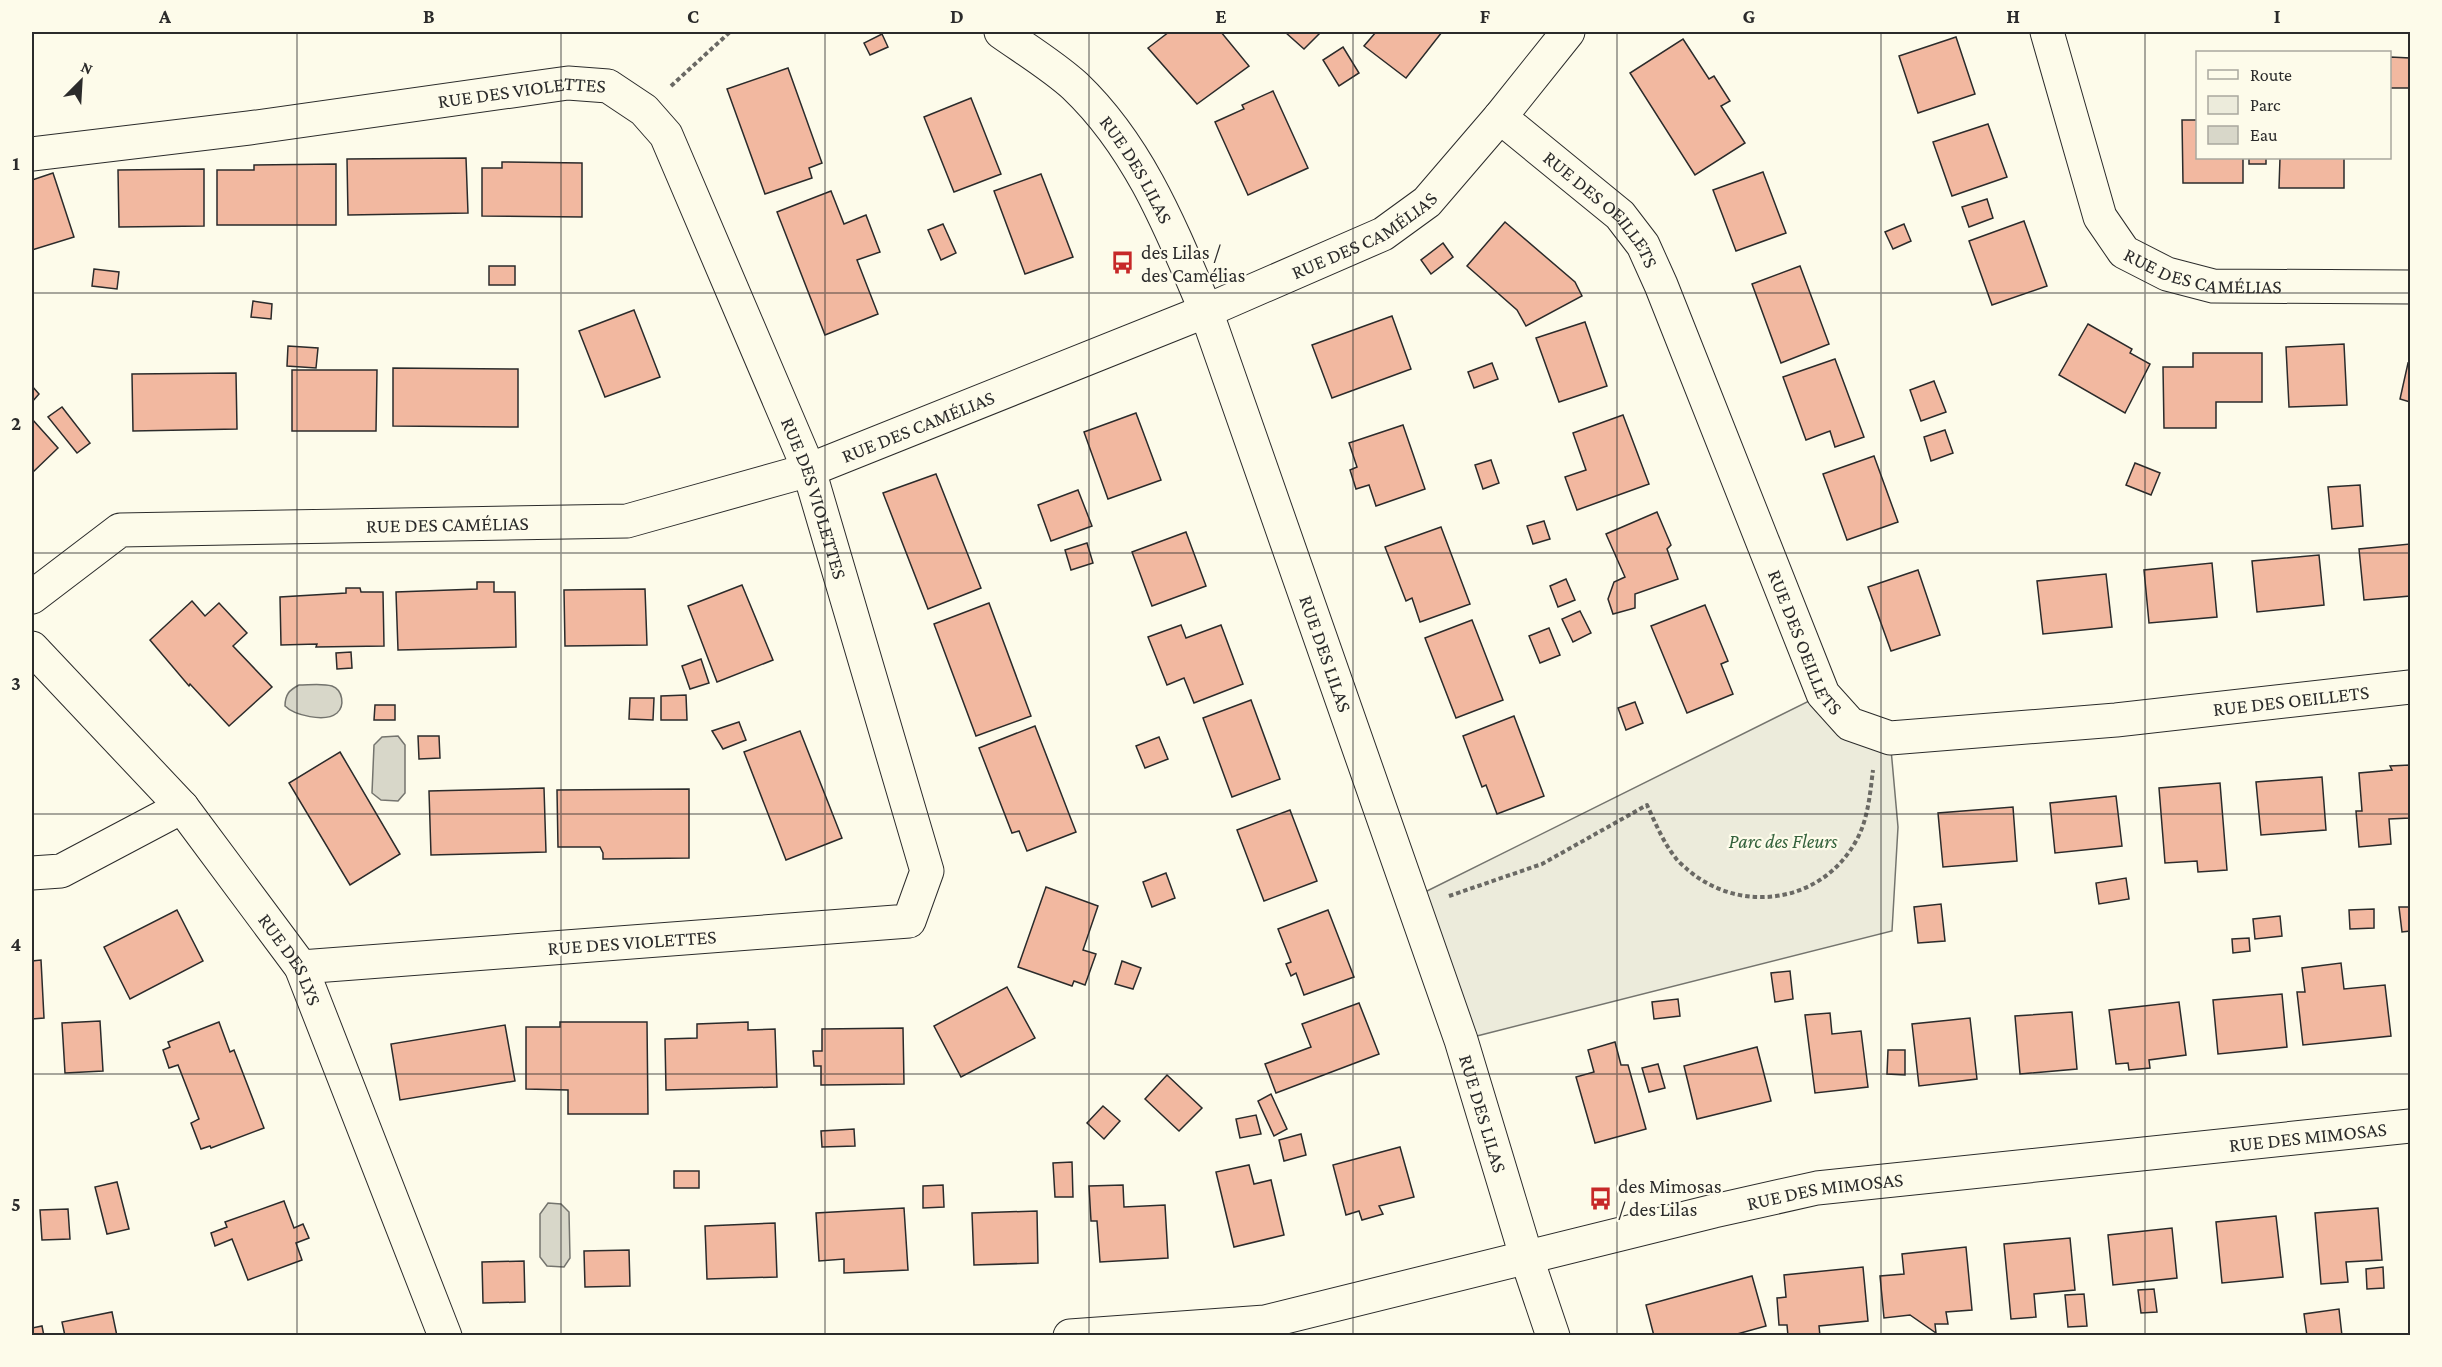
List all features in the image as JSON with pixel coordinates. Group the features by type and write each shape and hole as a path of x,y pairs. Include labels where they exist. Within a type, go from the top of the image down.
{"street":[{"name":"RUE DES LILAS","path":"1001,32 1074,86 1121,140 1159,202 1206,311 1461,1040 1527,1259 1553,1335"},
{"name":"RUE DES CAMÉLIAS","path":"32,597 120,530 627,522 809,470 1206,311 1383,234 1427,202 1500,117 1568,32"},
{"name":"RUE DES CAMÉLIAS","path":"2047,32 2100,217 2124,252 2167,274 2213,286 2410,287"},
{"name":"RUE DES VIOLETTES","path":"32,154 249,128 568,83 608,86 644,110 666,135 809,470 927,871 909,921 301,967"},
{"name":"RUE DES OEILLETS","path":"1500,117 1620,215 1643,245 1661,285 1823,694 1850,724 1890,738 2116,720 2410,687"},
{"name":"RUE DES LYS","path":"32,648 182,807 301,967 445,1335"},
{"path":"32,873 62,871 182,807"},
{"name":"RUE DES MIMOSAS","path":"1070,1335 1265,1322 1714,1211 1817,1188 2410,1126"}],"path":[{"path":"644,110 730,32"},
{"path":"1414,907 1542,864 1647,805 1675,858 1702,882 1735,896 1771,898 1806,889 1835,869 1857,841 1869,806 1877,734"}],"green space":[{"name":"Parc des Fleurs","path":"1823,694 1890,738 1898,827 1892,931 1461,1040 1411,899"}],"water":[{"path":"299,685 324,685 336,688 342,698 340,710 332,716 318,718 302,715 289,709 285,706 287,696"},
{"path":"398,736 405,745 405,793 398,801 381,800 372,793 374,745 382,737"},
{"path":"548,1203 561,1204 569,1212 570,1258 564,1267 547,1266 540,1257 540,1214"}],"building":[{"path":"1169,32 1221,32 1249,66 1197,104 1148,48"},
{"path":"1285,32 1321,32 1304,49"},
{"path":"1376,32 1442,32 1406,78 1364,46"},
{"path":"882,34 888,47 870,55 864,43"},
{"path":"1956,37 1975,94 1918,113 1899,56"},
{"path":"1683,39 1709,79 1714,76 1730,101 1721,106 1745,143 1695,175 1630,73"},
{"path":"1343,47 1359,73 1339,86 1323,60"},
{"path":"2391,57 2410,58 2410,88 2391,88"},
{"path":"788,68 822,163 809,168 812,178 765,194 727,89"},
{"path":"1273,91 1308,168 1248,195 1215,122 1244,109 1242,105"},
{"path":"971,98 1001,174 954,192 924,117"},
{"path":"2182,120 2196,120 2196,159 2243,159 2243,183 2183,183"},
{"path":"1988,124 2007,177 1952,196 1933,142"},
{"path":"466,158 468,213 348,215 347,159"},
{"path":"2249,159 2266,159 2266,164 2249,164"},
{"path":"2280,159 2344,159 2344,188 2279,188"},
{"path":"502,162 582,163 582,217 482,216 482,168 502,168"},
{"path":"336,164 336,225 217,225 217,170 254,170 254,165"},
{"path":"204,169 204,226 119,227 118,170"},
{"path":"1763,172 1786,233 1736,251 1713,190"},
{"path":"53,173 74,237 32,250 32,180"},
{"path":"1041,174 1073,257 1025,274 994,191"},
{"path":"831,191 844,224 866,215 880,252 857,260 878,314 825,335 777,212"},
{"path":"1987,199 1993,218 1969,227 1962,207"},
{"path":"2024,221 2047,286 1992,305 1969,241"},
{"path":"1505,222 1575,282 1582,296 1526,326 1517,310 1467,266"},
{"path":"943,224 956,253 941,260 928,230"},
{"path":"1904,224 1911,241 1893,249 1885,232"},
{"path":"1443,243 1453,257 1431,274 1421,260"},
{"path":"489,266 515,266 515,285 489,285"},
{"path":"1800,266 1829,344 1781,363 1752,284"},
{"path":"94,269 119,272 117,289 92,286"},
{"path":"253,301 272,304 271,319 251,317"},
{"path":"634,310 660,377 605,397 579,331"},
{"path":"1392,316 1411,369 1332,398 1312,345"},
{"path":"1585,322 1607,386 1559,402 1536,338"},
{"path":"2088,324 2132,349 2130,353 2150,364 2125,413 2059,375"},
{"path":"2344,344 2347,405 2289,407 2286,347"},
{"path":"288,346 318,348 316,368 287,366"},
{"path":"2193,353 2262,353 2262,402 2216,402 2216,428 2164,428 2163,367 2193,367"},
{"path":"1835,359 1864,437 1835,447 1830,431 1806,440 1783,377"},
{"path":"1492,363 1498,379 1474,388 1468,372"},
{"path":"2408,363 2410,364 2410,402 2400,399"},
{"path":"393,368 518,369 518,427 393,426"},
{"path":"292,370 377,370 376,431 292,431"},
{"path":"236,373 237,429 133,431 132,374"},
{"path":"1934,381 1946,412 1921,421 1910,390"},
{"path":"32,386 39,394 32,402"},
{"path":"62,407 90,443 77,453 48,417"},
{"path":"1136,413 1161,480 1108,499 1084,432"},
{"path":"1623,415 1649,484 1577,510 1565,477 1586,470 1573,433"},
{"path":"32,419 58,448 32,473"},
{"path":"1403,425 1425,489 1376,506 1369,485 1356,489 1350,470 1357,467 1349,443"},
{"path":"1945,430 1953,453 1931,461 1924,437"},
{"path":"1874,456 1898,522 1847,540 1823,474"},
{"path":"1491,460 1499,483 1483,489 1475,465"},
{"path":"2135,463 2160,473 2151,495 2126,485"},
{"path":"936,474 981,588 928,609 883,493"},
{"path":"2360,485 2363,526 2332,529 2328,487"},
{"path":"1078,490 1092,526 1051,541 1038,505"},
{"path":"1657,512 1671,545 1667,549 1678,579 1635,594 1635,608 1613,614 1608,599 1614,582 1625,577 1606,534"},
{"path":"1544,521 1550,539 1533,544 1527,526"},
{"path":"1441,527 1470,604 1420,622 1412,598 1406,601 1385,547"},
{"path":"1186,532 1206,586 1152,606 1132,552"},
{"path":"1087,543 1093,563 1071,570 1065,550"},
{"path":"2410,544 2410,596 2364,600 2359,549"},
{"path":"2319,555 2324,605 2257,612 2252,561"},
{"path":"2212,563 2217,617 2149,623 2144,570"},
{"path":"1918,570 1940,635 1891,651 1868,587"},
{"path":"2106,574 2112,627 2043,634 2037,581"},
{"path":"1566,579 1575,600 1558,607 1550,586"},
{"path":"477,582 494,582 494,592 515,592 516,647 398,650 396,592 477,589"},
{"path":"742,585 773,660 717,682 688,606"},
{"path":"346,588 360,588 361,592 383,592 384,646 281,645 280,597 346,593"},
{"path":"645,589 647,645 565,646 564,590"},
{"path":"192,601 205,616 219,603 247,633 233,646 272,687 229,726 190,684 189,686 150,640"},
{"path":"989,603 1031,716 976,736 934,624"},
{"path":"1705,605 1728,661 1721,664 1733,694 1687,713 1651,626"},
{"path":"1580,611 1591,633 1573,642 1562,619"},
{"path":"1472,620 1503,700 1456,718 1425,638"},
{"path":"1181,625 1186,638 1221,625 1243,684 1194,703 1184,678 1167,685 1148,637"},
{"path":"1549,628 1560,655 1540,663 1529,636"},
{"path":"351,652 352,668 337,669 336,653"},
{"path":"701,659 709,683 690,689 682,666"},
{"path":"686,695 687,720 661,720 661,696"},
{"path":"630,698 654,698 653,720 629,719"},
{"path":"1251,700 1280,779 1232,797 1203,718"},
{"path":"1635,702 1643,723 1626,730 1618,708"},
{"path":"375,705 395,705 395,720 374,720"},
{"path":"1514,716 1544,796 1497,814 1486,785 1482,787 1463,736"},
{"path":"739,722 746,740 723,749 712,731"},
{"path":"1035,726 1076,832 1027,851 1019,831 1012,833 979,748"},
{"path":"800,731 842,838 786,860 744,752"},
{"path":"418,736 439,736 440,758 419,759"},
{"path":"1159,737 1168,759 1145,768 1136,746"},
{"path":"340,752 400,854 350,885 289,783"},
{"path":"2410,765 2410,818 2389,819 2391,844 2359,847 2356,811 2362,811 2359,773 2392,770 2390,766"},
{"path":"2322,777 2326,830 2261,835 2256,782"},
{"path":"2220,783 2227,870 2198,872 2197,861 2165,863 2159,788"},
{"path":"544,788 546,852 431,855 429,791"},
{"path":"689,789 689,858 603,859 600,847 558,847 557,790"},
{"path":"2116,796 2122,846 2055,853 2050,803"},
{"path":"2013,807 2017,861 1943,867 1938,813"},
{"path":"1290,810 1317,881 1264,901 1237,830"},
{"path":"1166,873 1175,898 1152,907 1143,882"},
{"path":"2126,878 2129,899 2099,904 2096,883"},
{"path":"1046,887 1098,906 1083,950 1096,954 1085,985 1074,981 1072,986 1018,967"},
{"path":"1941,904 1945,941 1918,943 1914,907"},
{"path":"2399,907 2410,907 2410,931 2402,932"},
{"path":"2374,909 2374,928 2350,929 2349,910"},
{"path":"177,910 203,961 130,999 104,947"},
{"path":"1328,910 1354,977 1304,995 1296,973 1291,976 1286,964 1291,962 1278,929"},
{"path":"2280,916 2282,936 2255,939 2253,919"},
{"path":"2249,938 2250,951 2233,953 2232,939"},
{"path":"41,960 44,1018 32,1019 32,961"},
{"path":"1122,961 1141,968 1133,989 1115,984"},
{"path":"2341,963 2344,989 2385,985 2391,1036 2303,1045 2297,992 2305,992 2302,968"},
{"path":"1790,971 1793,999 1775,1002 1771,973"},
{"path":"1007,987 1035,1038 961,1077 934,1026"},
{"path":"2282,994 2287,1047 2218,1054 2213,1000"},
{"path":"1678,999 1680,1016 1654,1019 1652,1002"},
{"path":"2179,1002 2186,1055 2149,1060 2150,1068 2129,1070 2128,1063 2116,1064 2109,1010"},
{"path":"1359,1003 1379,1054 1276,1093 1265,1064 1311,1047 1302,1024"},
{"path":"2072,1012 2077,1069 2020,1074 2015,1016"},
{"path":"1830,1013 1832,1034 1861,1031 1868,1087 1815,1093 1805,1015"},
{"path":"1970,1018 1977,1079 1919,1086 1912,1024"},
{"path":"100,1021 103,1071 65,1073 62,1023"},
{"path":"219,1022 230,1052 234,1050 264,1128 211,1148 210,1146 201,1149 191,1123 199,1119 178,1065 169,1068 163,1050 170,1047 168,1042"},
{"path":"560,1022 647,1022 648,1114 568,1114 568,1090 526,1089 526,1027 560,1027"},
{"path":"748,1022 748,1030 775,1029 777,1087 666,1090 665,1039 697,1038 697,1024"},
{"path":"505,1025 515,1081 400,1100 391,1044"},
{"path":"903,1028 904,1084 821,1085 821,1066 814,1066 813,1051 822,1051 822,1029"},
{"path":"1615,1042 1621,1065 1628,1065 1646,1129 1595,1143 1576,1077 1594,1072 1588,1050"},
{"path":"1757,1047 1771,1101 1697,1119 1684,1066"},
{"path":"1888,1050 1905,1050 1905,1075 1887,1074"},
{"path":"1658,1064 1665,1088 1649,1092 1642,1068"},
{"path":"1167,1075 1202,1108 1179,1131 1145,1099"},
{"path":"1271,1094 1287,1129 1274,1136 1258,1101"},
{"path":"1103,1106 1120,1121 1104,1139 1087,1123"},
{"path":"1256,1115 1261,1134 1240,1138 1236,1119"},
{"path":"854,1129 855,1146 822,1147 821,1131"},
{"path":"1301,1134 1306,1155 1284,1161 1279,1140"},
{"path":"1400,1147 1414,1197 1379,1206 1383,1214 1362,1220 1359,1211 1346,1215 1333,1165"},
{"path":"1072,1162 1073,1197 1055,1197 1053,1163"},
{"path":"1249,1165 1254,1184 1271,1180 1284,1235 1234,1247 1216,1172"},
{"path":"674,1171 699,1171 699,1188 674,1188"},
{"path":"117,1182 129,1229 107,1234 95,1187"},
{"path":"943,1185 944,1207 923,1208 923,1186"},
{"path":"1123,1185 1124,1207 1165,1205 1168,1258 1100,1262 1097,1221 1091,1221 1089,1186"},
{"path":"284,1201 294,1228 303,1224 309,1238 296,1243 302,1260 248,1280 232,1239 215,1246 211,1233 227,1227 225,1222"},
{"path":"904,1208 908,1270 844,1273 844,1259 819,1261 816,1213"},
{"path":"2378,1208 2382,1260 2346,1262 2348,1282 2321,1284 2315,1213"},
{"path":"68,1209 70,1239 42,1240 40,1210"},
{"path":"1037,1211 1038,1263 974,1265 972,1213"},
{"path":"2276,1216 2283,1277 2222,1283 2216,1222"},
{"path":"775,1223 777,1277 707,1279 705,1226"},
{"path":"2172,1228 2177,1278 2113,1285 2108,1235"},
{"path":"2070,1238 2075,1290 2034,1294 2036,1317 2011,1319 2004,1244"},
{"path":"1966,1247 1972,1310 1946,1312 1948,1324 1935,1324 1936,1333 1910,1315 1884,1318 1880,1276 1904,1274 1902,1254"},
{"path":"629,1250 630,1286 585,1287 584,1251"},
{"path":"524,1261 525,1302 483,1303 482,1262"},
{"path":"1863,1267 1868,1321 1819,1326 1820,1336 1788,1336 1787,1325 1779,1325 1777,1298 1786,1297 1784,1275"},
{"path":"2383,1267 2384,1288 2367,1289 2366,1269"},
{"path":"1752,1276 1766,1326 1730,1336 1654,1336 1646,1305"},
{"path":"2154,1289 2157,1312 2141,1313 2138,1290"},
{"path":"2084,1294 2087,1326 2068,1327 2065,1295"},
{"path":"2339,1309 2342,1336 2307,1336 2304,1314"},
{"path":"112,1312 117,1336 65,1336 62,1322"},
{"path":"42,1326 44,1336 32,1336 32,1328"}],"place":[{"name":"des Lilas / des Camélias","path":"1123,263"},
{"name":"des Mimosas / des Lilas","path":"1600,1198"}]}
